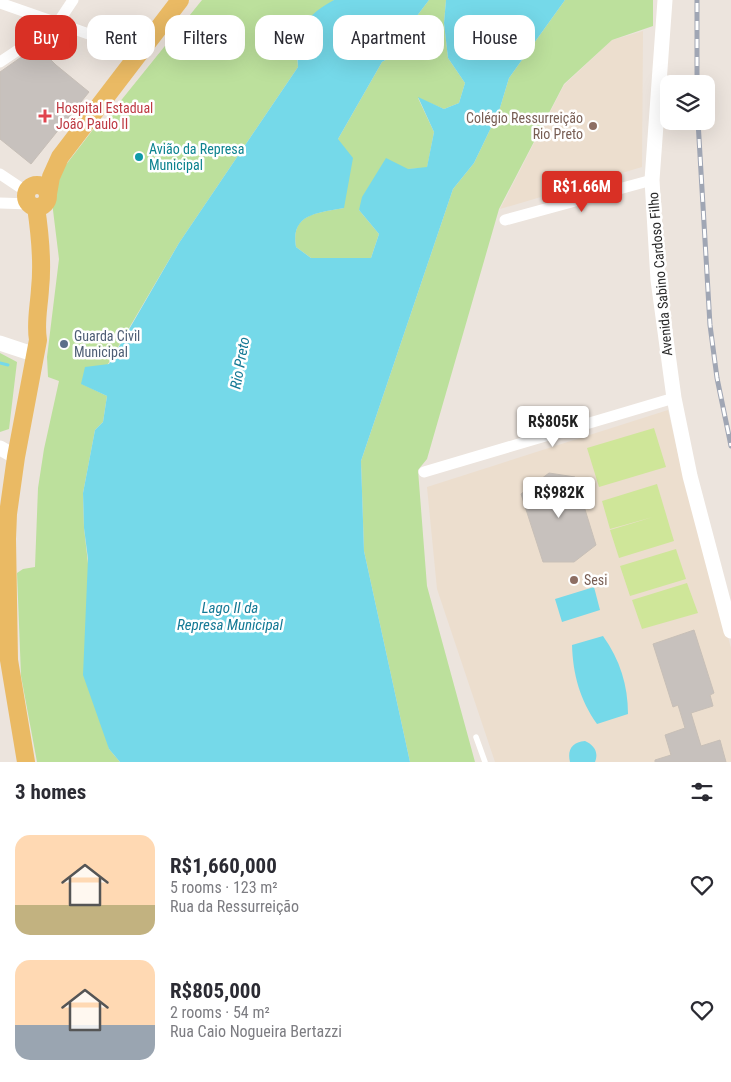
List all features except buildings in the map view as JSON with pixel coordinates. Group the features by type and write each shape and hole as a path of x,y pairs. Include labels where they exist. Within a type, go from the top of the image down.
{"main road":[{"path":"155,32 180,0"},
{"name":"Avenida Sabino Cardoso Filho","path":"665,0 652,180 658,280 674,398 690,476 731,631"},
{"path":"26,762 6,685 8,622 4,515 37,348 36,326 41,255 35,197 52,177 60,157 134,60"},
{"path":"0,344 37,348"},
{"path":"0,448 16,458"}],"street":[{"path":"63,15 73,0"},
{"path":"0,3 33,15"},
{"path":"0,62 15,52"},
{"path":"0,174 35,197"},
{"path":"505,220 652,180"},
{"path":"2,203 35,197"},
{"path":"424,472 674,398"}],"lane":[{"path":"476,736 485,762"}],"shaded area":[{"name":"Colégio Ressurreição Rio Preto","path":"643,31 642,167 500,209 564,85 612,40"},
{"name":"Sesi","path":"668,410 683,476 731,648 731,762 495,762 437,589 427,487"}],"green space":[{"path":"202,0 334,0 322,15 255,15 255,60 297,60 298,67 179,243 108,364 82,384 107,396 103,422 95,430 83,493 84,528 109,749 120,762 37,762 21,676 17,573 23,569 35,567 38,488 44,449 59,381 48,377 47,357 59,259 52,202 55,179 95,127 102,124 165,46 165,60 245,60 245,15 190,15"},
{"path":"429,0 446,0 444,23 444,15 418,15"},
{"path":"565,0 653,0 653,26 612,40 564,84 499,209 427,459 418,470 427,586 475,762 410,762 364,551 361,461 453,189 474,163 499,111 509,78 522,60 535,60 535,42"},
{"path":"444,23 448,58 465,83 459,103 444,109 418,98 434,132 427,168 408,169 359,210 379,234 371,258 311,258 296,247 295,236 297,227 308,217 325,211 344,208 338,139 382,62 386,60 444,60"},
{"path":"0,353 17,362 9,429 0,432"},
{"path":"654,428 666,467 599,487 587,448"},
{"path":"657,484 674,541 619,558 610,530 653,517 610,529 602,501"},
{"path":"676,549 686,579 630,596 620,566"},
{"path":"687,583 698,613 642,629 632,600"}],"water":[{"name":"Lago II da Represa Municipal","path":"334,0 429,0 418,15 333,15 333,60 386,60 382,62 338,139 353,158 344,208 325,211 302,221 297,227 295,236 296,247 311,258 371,258 379,234 359,210 362,197 386,158 408,169 427,167 434,132 418,97 444,109 459,103 465,83 448,58 444,23 446,0 565,0 535,42 535,15 454,15 454,60 522,60 509,78 499,111 474,163 453,189 361,461 364,551 410,762 120,762 109,749 83,675 88,559 84,528 83,493 95,430 103,422 107,396 81,384 85,367 109,364 179,243 298,67 297,60 323,60 323,15 313,15"},
{"path":"594,587 600,610 562,622 555,599"},
{"path":"603,636 614,654 622,673 628,703 628,714 597,724 586,706 578,687 572,645"},
{"path":"585,741 595,749 595,762 570,762 569,754 572,747 577,743"}],"waterway":[{"path":"0,363 8,365"}],"railway":[{"path":"697,0 697,75"},
{"path":"699,130 710,325 717,378 731,446"}],"place":[{"name":"Hospital Estadual João Paulo II","path":"45,116"},
{"name":"Colégio Ressurreição Rio Preto","path":"593,126"},
{"name":"Avião da Represa Municipal","path":"139,157"},
{"name":"Guarda Civil Municipal","path":"64,344"},
{"name":"Sesi","path":"574,580"}],"water label":[{"name":"Rio Preto","path":"240,363"}]}
